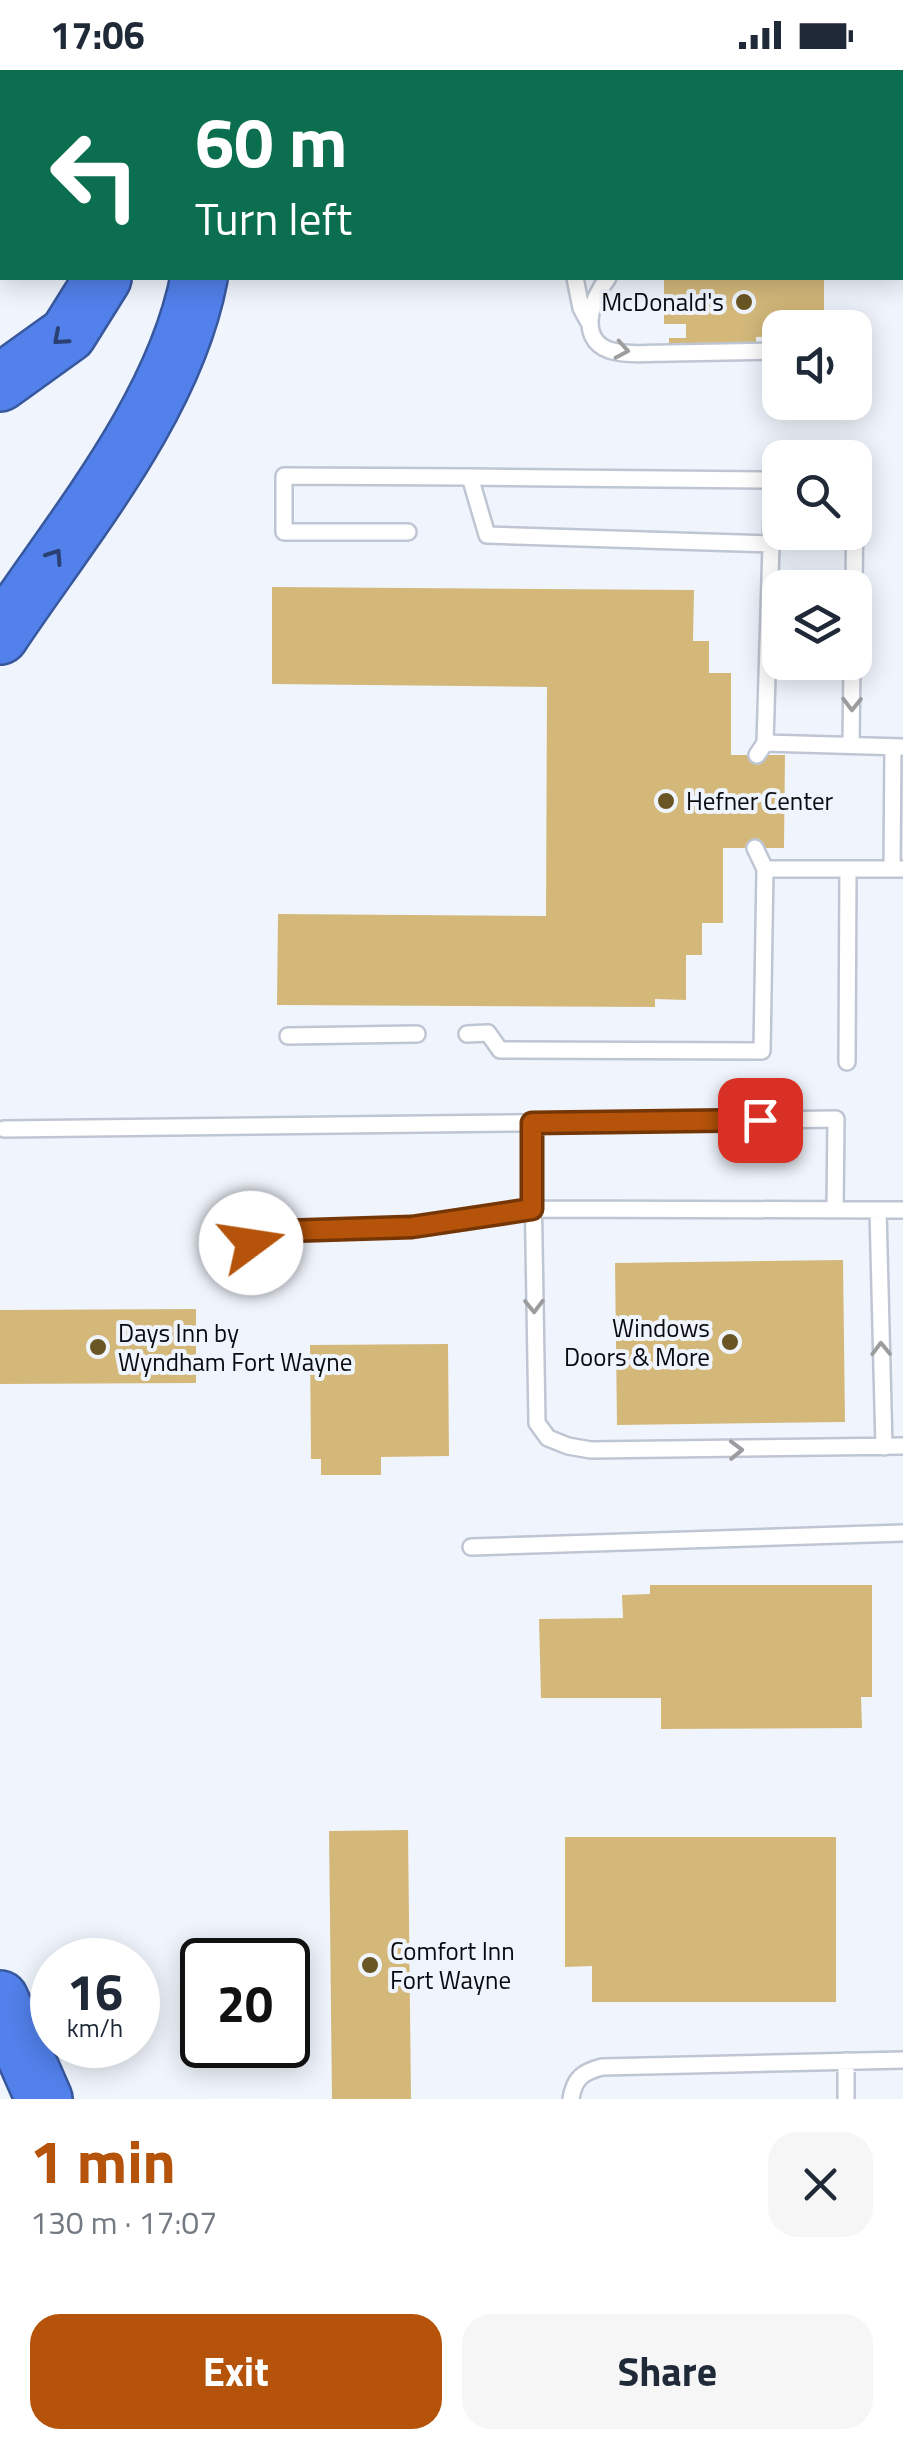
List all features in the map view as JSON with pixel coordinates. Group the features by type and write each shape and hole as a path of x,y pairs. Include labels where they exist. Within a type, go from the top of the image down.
{"highway":[{"path":"0,383 68,334 102,280"},
{"path":"0,636 137,434 181,339 198,280"},
{"path":"0,1999 44,2099"}],"lane":[{"path":"575,280 581,308 606,349 640,354 762,351"},
{"path":"590,325 595,294 606,280"},
{"path":"408,532 284,532 284,476 762,480"},
{"path":"470,477 487,535 762,544"},
{"path":"765,869 898,869 898,747 761,749 770,550"},
{"path":"851,746 852,680"},
{"path":"466,1034 488,1034 500,1050 762,1051 765,869 755,848"},
{"path":"847,1062 848,869"},
{"path":"288,1036 417,1034"},
{"path":"4,1129 836,1120 836,1210"},
{"path":"532,1123 537,1423 548,1438 568,1446 620,1452 903,1446"},
{"path":"226,1265 251,1243 284,1231 412,1227 532,1209 903,1210"},
{"path":"878,1210 884,1447"},
{"path":"471,1547 903,1534"},
{"path":"571,2099 573,2086 583,2072 602,2067 903,2060"},
{"path":"846,2061 846,2099"}],"building":[{"name":"McDonald's","path":"664,280 824,280 824,310 762,310 762,337 756,337 756,344 669,344 669,338 686,338 686,324 664,324"},
{"name":"Hefner Center","path":"272,587 694,590 693,641 709,641 709,673 731,673 731,755 785,755 784,848 723,848 723,923 702,923 702,955 686,955 686,1000 655,999 655,1007 277,1005 278,914 546,916 547,687 272,684"},
{"name":"Windows Doors & More","path":"843,1260 845,1422 617,1425 615,1263"},
{"name":"Days Inn by Wyndham Fort Wayne","path":"196,1309 196,1383 0,1384 0,1310"},
{"path":"448,1344 449,1456 381,1457 381,1475 321,1475 321,1459 311,1459 310,1345"},
{"path":"650,1585 872,1585 872,1697 861,1697 862,1728 661,1729 661,1698 541,1698 539,1619 623,1618 622,1595 650,1594"},
{"name":"Comfort Inn Fort Wayne","path":"408,1830 411,2099 332,2099 329,1831"},
{"path":"565,1837 836,1837 836,2002 592,2002 592,1966 565,1967"}],"place":[{"name":"McDonald's","path":"744,302"},
{"name":"Hefner Center","path":"666,801"},
{"name":"Windows Doors & More","path":"730,1342"},
{"name":"Days Inn by Wyndham Fort Wayne","path":"98,1347"},
{"name":"Comfort Inn Fort Wayne","path":"370,1965"}],"route":[{"path":"251,1243 284,1231 412,1227 532,1209 532,1123 760,1120"}]}
